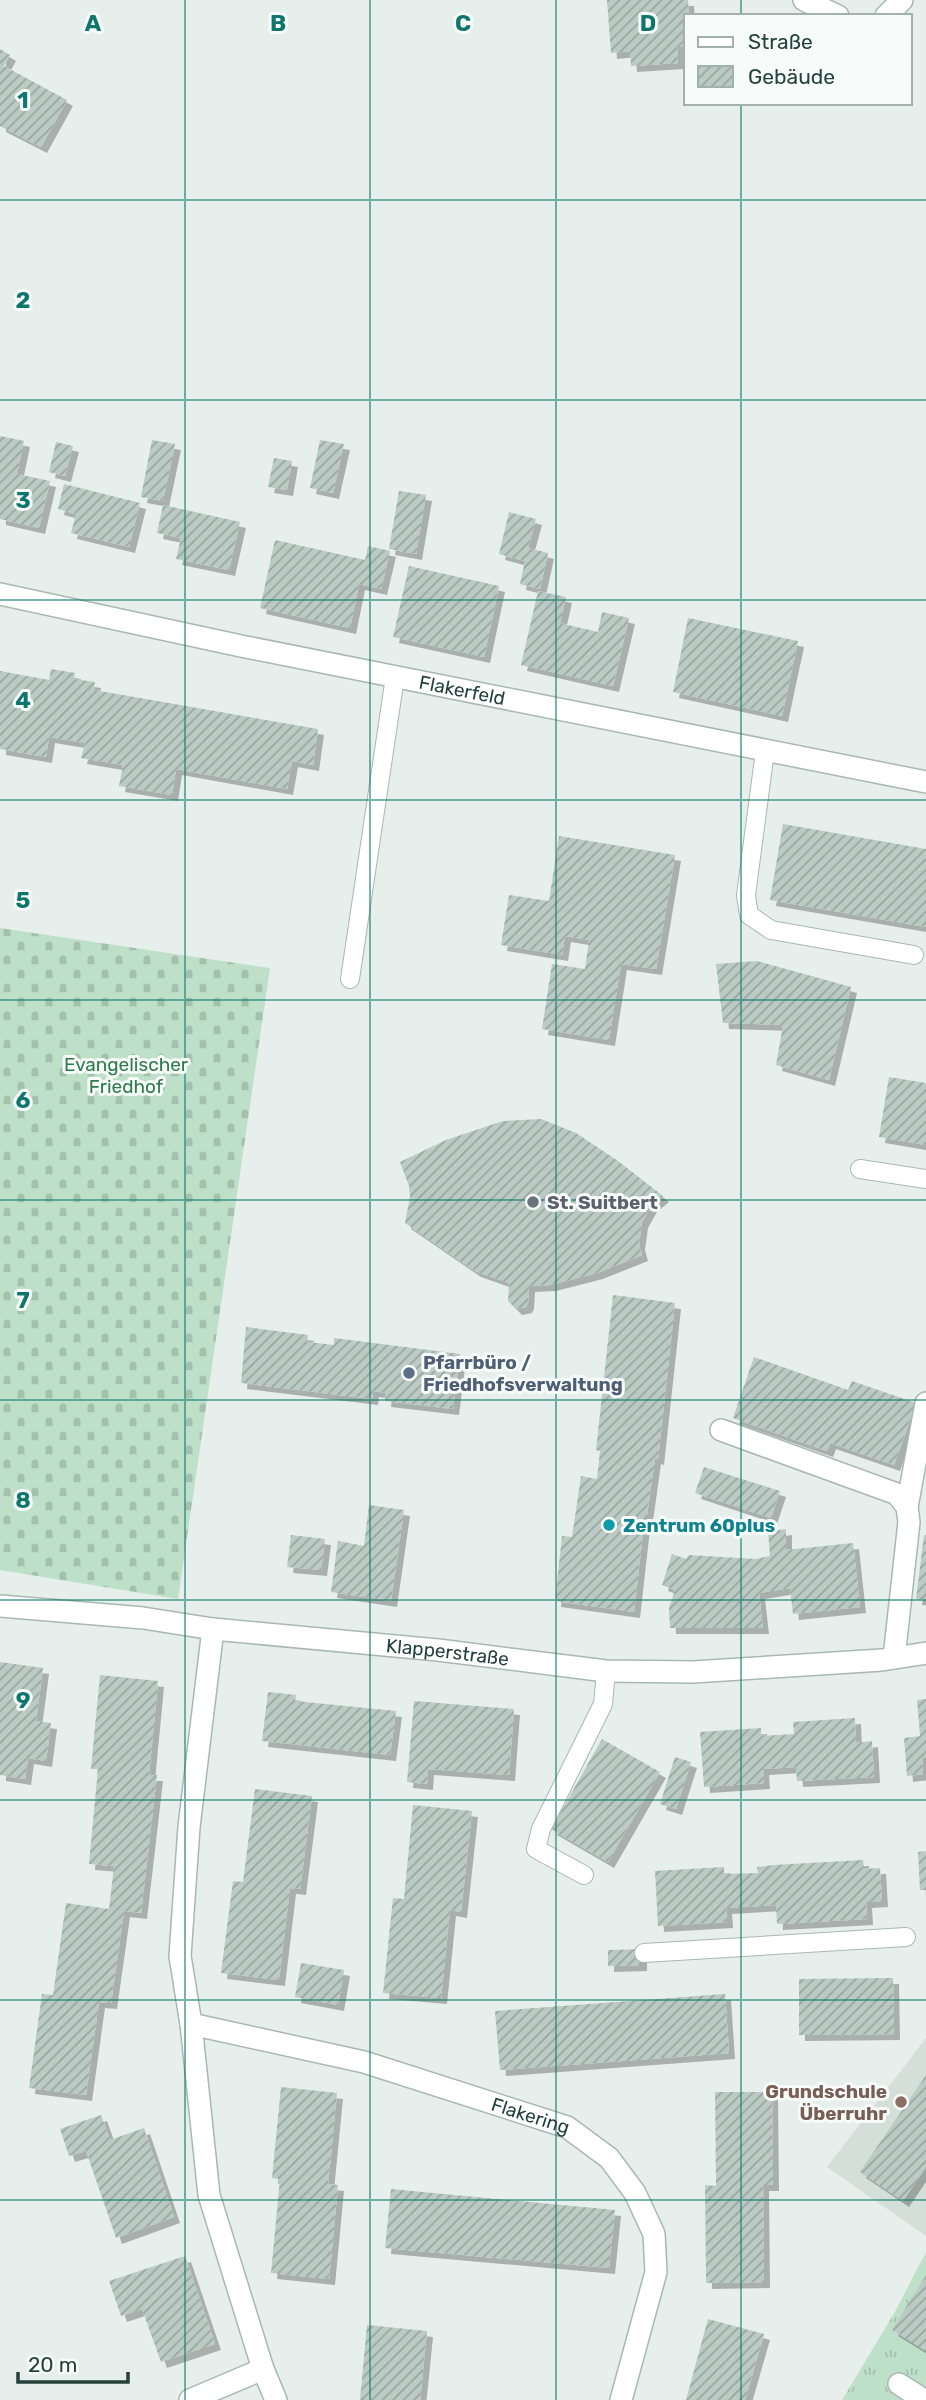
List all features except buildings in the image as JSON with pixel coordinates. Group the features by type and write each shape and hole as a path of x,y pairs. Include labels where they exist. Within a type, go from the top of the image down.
{"street":[{"path":"804,0 834,14"},
{"path":"888,14 902,0"},
{"name":"Flakerfeld","path":"0,594 241,646 926,782"},
{"path":"894,1658 909,1522 907,1507 926,1403"},
{"path":"721,1430 897,1494 907,1507"},
{"name":"Klapperstraße","path":"0,1606 143,1618 213,1629 438,1650 606,1671 693,1672 894,1658 926,1653"},
{"path":"213,1629 189,1827 180,1956 191,2024 209,2195 263,2370 276,2400"},
{"name":"Flakering","path":"191,2024 364,2062 491,2102 567,2127 609,2158 635,2193 654,2234 656,2272 621,2400"},
{"path":"190,2400 263,2370"},
{"path":"899,2384 924,2400"}],"lane":[{"path":"350,979 395,677"},
{"path":"765,751 746,895 749,915 771,930 914,955"},
{"path":"860,1169 926,1179"},
{"path":"584,1875 536,1849 541,1829 603,1704 606,1671"},
{"path":"644,1953 906,1937"}],"shaded area":[{"name":"Grundschule Überruhr","path":"926,2038 926,2236 827,2167"}],"green space":[{"name":"Evangelischer Friedhof","path":"0,928 270,968 178,1599 0,1570"},
{"path":"926,2252 926,2400 842,2400 896,2310"}],"place":[{"name":"St. Suitbert","path":"533,1202"},
{"name":"Pfarrbüro / Friedhofsverwaltung","path":"409,1373"},
{"name":"Zentrum 60plus","path":"609,1525"},
{"name":"Grundschule Überruhr","path":"901,2102"}]}
